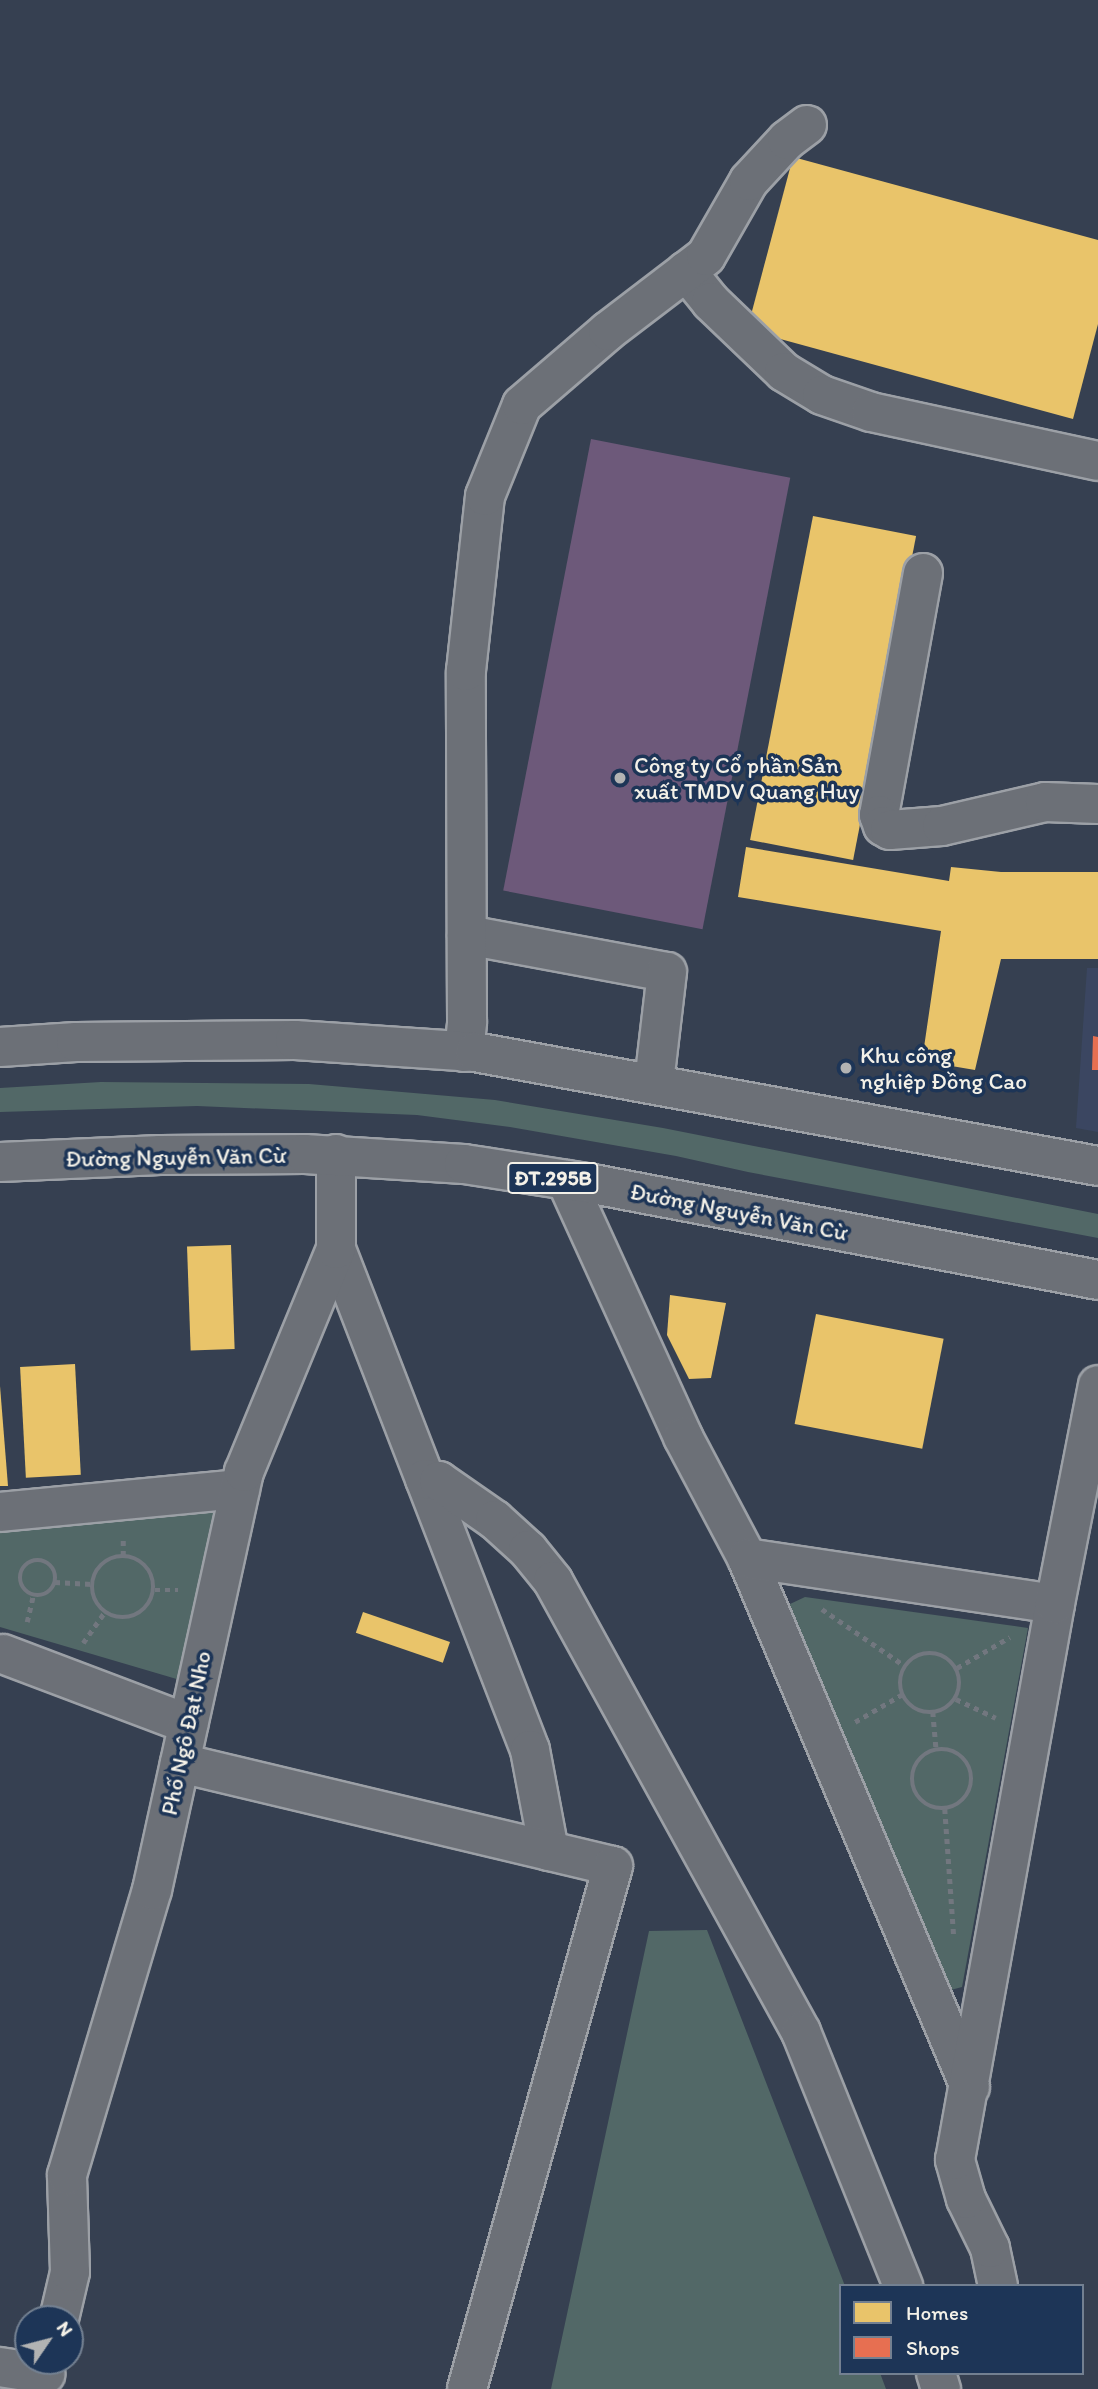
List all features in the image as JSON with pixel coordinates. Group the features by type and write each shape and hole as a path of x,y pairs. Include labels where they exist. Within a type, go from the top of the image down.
{"street":[{"path":"464,1052 467,935 466,671 485,496 522,405 608,331 706,256 749,181 787,140 807,125"},
{"path":"686,271 711,302 785,372 822,395 871,412 1098,461"},
{"path":"923,573 879,815 883,826 890,830 942,826 1045,802 1098,804"},
{"path":"467,935 667,972 654,1082"},
{"path":"0,1047 76,1042 295,1040 464,1052 654,1082 1098,1166"},
{"name":"Đường Nguyễn Văn Cừ","path":"0,1162 160,1155 336,1154 464,1164 566,1180 1098,1280"},
{"name":"Phố Ngô Đạt Nho","path":"62,2305 70,2272 67,2175 152,1890 244,1472 336,1249 336,1154"},
{"path":"566,1180 683,1437 747,1558 970,2087"},
{"path":"336,1249 530,1750 549,1850"},
{"path":"998,2284 990,2248 967,2199 955,2160 1055,1604 1098,1385"},
{"path":"425,1479 439,1481 495,1520 528,1550 553,1581 801,2032 902,2284"},
{"path":"0,1511 240,1489"},
{"path":"747,1558 1055,1604"},
{"path":"7,1649 188,1724"},
{"path":"180,1763 613,1866 467,2389"}],"path":[{"path":"130,1556 146,1566 155,1590 149,1606 135,1616 125,1619 105,1612 93,1595 92,1584 95,1574 109,1559 130,1556"},
{"path":"30,1561 47,1563 55,1573 55,1582 47,1595 33,1596 24,1591 19,1581 21,1570 30,1561"},
{"path":"55,1582 92,1584"},
{"path":"155,1590 182,1591"},
{"path":"7,1649 33,1596"},
{"path":"819,1607 905,1666"},
{"path":"82,1644 105,1612"},
{"path":"957,1668 1021,1631"},
{"path":"929,1652 948,1659 957,1668 961,1684 956,1699 947,1708 933,1712 919,1711 903,1694 900,1679 905,1666 918,1655 929,1652"},
{"path":"852,1724 903,1694"},
{"path":"956,1699 1002,1722"},
{"path":"933,1712 936,1750"},
{"path":"936,1750 952,1750 961,1755 971,1771 970,1790 965,1799 945,1809 929,1806 921,1800 913,1783 917,1763 923,1755 936,1750"},
{"path":"945,1809 955,1942"}],"shaded area":[{"path":"1087,968 1098,968 1098,1132 1076,1128"}],"green space":[{"path":"101,1082 309,1084 495,1100 663,1128 1098,1214 1098,1238 676,1156 510,1127 417,1115 197,1106 0,1112 0,1088"},
{"path":"213,1510 217,1519 180,1680 0,1627 0,1521"},
{"path":"805,1597 1028,1628 962,1987 947,1991 790,1611 790,1604"},
{"path":"707,1930 844,2284 839,2284 839,2375 881,2375 886,2389 551,2389 649,1931"}],"building: Homes":[{"path":"793,157 1098,240 1098,324 1073,419 747,330"},
{"path":"813,516 916,536 853,860 750,840"},
{"path":"746,847 949,881 951,867 1001,872 1098,872 1098,959 1001,959 975,1070 922,1061 941,931 738,897"},
{"path":"231,1245 235,1349 191,1350 187,1247"},
{"path":"670,1295 726,1303 711,1378 689,1379 667,1335"},
{"path":"816,1314 944,1339 922,1449 795,1424"},
{"path":"75,1364 81,1475 26,1478 20,1367"},
{"path":"0,1386 8,1486 0,1486"},
{"path":"363,1612 450,1642 443,1663 356,1633"}],"building: Shops":[{"path":"1093,1036 1098,1037 1098,1070 1092,1070"}],"building: Offices":[{"path":"591,439 790,478 702,929 503,891"}],"place":[{"name":"Công ty Cổ phần Sản xuất TMDV Quang Huy","path":"620,778"},
{"name":"Khu công nghiệp Đồng Cao","path":"846,1068"}]}
